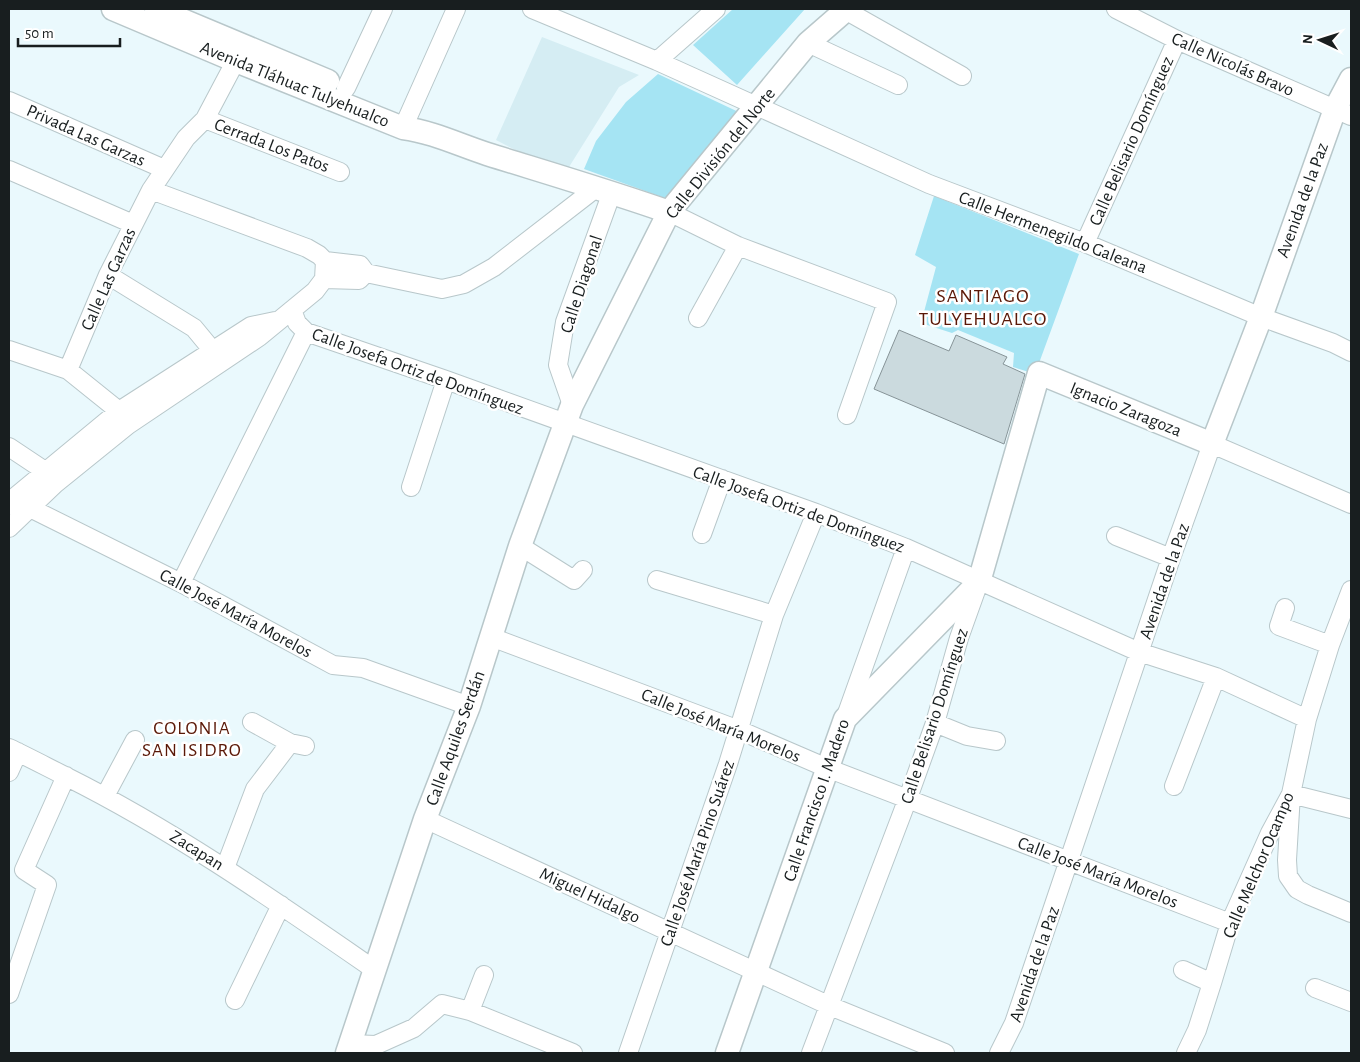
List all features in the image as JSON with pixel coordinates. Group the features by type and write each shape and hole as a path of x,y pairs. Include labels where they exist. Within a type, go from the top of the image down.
{"main road":[{"name":"Avenida Tláhuac Tulyehualco","path":"114,9 346,88 388,105 412,125"},
{"name":"Avenida Tláhuac Tulyehualco","path":"156,9 240,53 412,125 484,153 669,212"},
{"name":"Calle División del Norte","path":"569,414 669,212 808,43 846,10"},
{"name":"Avenida de la Paz","path":"1212,444 1260,317 1343,113 1351,79"},
{"name":"Ignacio Zaragoza","path":"1040,373 1212,444"},
{"name":"Calle Belisario Domínguez","path":"979,582 1040,373"},
{"name":"Calle Aquiles Serdán","path":"348,1048 425,819 469,706 520,546 569,414"},
{"path":"844,719 979,582"},
{"name":"Calle Francisco I. Madero","path":"728,1053 844,719"}],"street":[{"path":"346,88 383,9"},
{"path":"412,125 456,9"},
{"name":"Calle Hermenegildo Galeana","path":"532,9 657,61 929,184 1086,243 1260,317 1333,343 1351,352"},
{"path":"657,61 716,9"},
{"name":"Calle Nicolás Bravo","path":"1116,9 1176,40 1343,113"},
{"path":"846,10 962,76"},
{"name":"Calle Belisario Domínguez","path":"1086,243 1176,40"},
{"path":"808,43 898,85"},
{"name":"Calle Las Garzas","path":"68,370 108,275 132,224 164,169 186,138 205,119 240,53"},
{"name":"Privada Las Garzas","path":"9,101 164,169"},
{"name":"Cerrada Los Patos","path":"205,119 340,172"},
{"path":"9,170 132,224"},
{"path":"9,528 123,418 259,337 315,291 324,270 319,255 307,248 151,190"},
{"path":"324,270 359,280 366,273 442,289 464,284 494,267 604,190"},
{"name":"Calle Diagonal","path":"569,414 558,365 565,322 604,190"},
{"path":"669,212 738,246 887,302 847,415"},
{"path":"698,318 738,246"},
{"path":"108,275 194,328 213,351"},
{"path":"9,503 45,471 123,418 213,351 251,326 285,315"},
{"name":"Calle Josefa Ortiz de Domínguez","path":"285,315 306,332 446,380 569,414 722,480 816,513 906,548 1139,652 1216,677 1307,719"},
{"path":"181,583 306,332"},
{"path":"9,350 68,370 123,418"},
{"path":"411,487 446,380"},
{"path":"1212,444 1351,504"},
{"name":"Avenida de la Paz","path":"998,1053 1014,1024 1171,558 1212,444"},
{"path":"9,447 45,471"},
{"path":"702,534 722,480"},
{"name":"Calle José María Morelos","path":"9,503 30,508 181,583 333,665 363,668 469,706"},
{"name":"Calle José María Pino Suárez","path":"628,1053 739,730 774,616 816,513"},
{"path":"1116,536 1171,558"},
{"path":"520,546 574,580 583,570"},
{"name":"Calle Francisco I. Madero","path":"844,719 906,548"},
{"path":"657,580 774,616"},
{"name":"Calle Belisario Domínguez","path":"811,1053 935,723 979,582"},
{"name":"Calle Melchor Ocampo","path":"1186,1053 1197,1030 1230,923 1270,833 1291,794 1307,719 1330,645 1351,590"},
{"path":"1284,608 1278,626 1330,645"},
{"name":"Calle José María Morelos","path":"491,637 739,730 827,768 1230,923"},
{"path":"1174,786 1216,677"},
{"path":"225,868 255,789 297,744 252,722"},
{"path":"935,723 967,736 996,741"},
{"path":"105,796 135,740"},
{"path":"9,772 13,750"},
{"name":"Zacapan","path":"13,750 105,796 225,868 375,970"},
{"path":"9,994 47,885 24,870 66,776"},
{"path":"1351,809 1291,794 1287,860 1288,876 1298,889 1351,913"},
{"name":"Miguel Hidalgo","path":"425,819 830,1006 915,1048 945,1053"},
{"path":"235,1000 281,905"},
{"path":"1183,970 1212,983"},
{"path":"470,1011 484,975"},
{"path":"1315,988 1351,1002"},
{"path":"348,1048 376,1045 414,1028 442,1004 470,1011 573,1053"}],"shaded area":[{"path":"733,9 805,9 737,85 693,45"},
{"path":"542,37 639,75 619,87 564,175 496,140"},
{"path":"658,74 747,116 673,201 584,169 596,141 626,102"},
{"path":"934,196 1079,254 1035,374 1013,367 1014,353 958,330 952,333 921,323 936,267 915,255"}],"building":[{"path":"899,330 949,351 956,335 1007,357 1003,364 1025,374 1004,444 874,389"}],"district":[{"name":"SANTIAGO TULYEHUALCO","path":"983,306"},
{"name":"COLONIA SAN ISIDRO","path":"192,738"}]}
